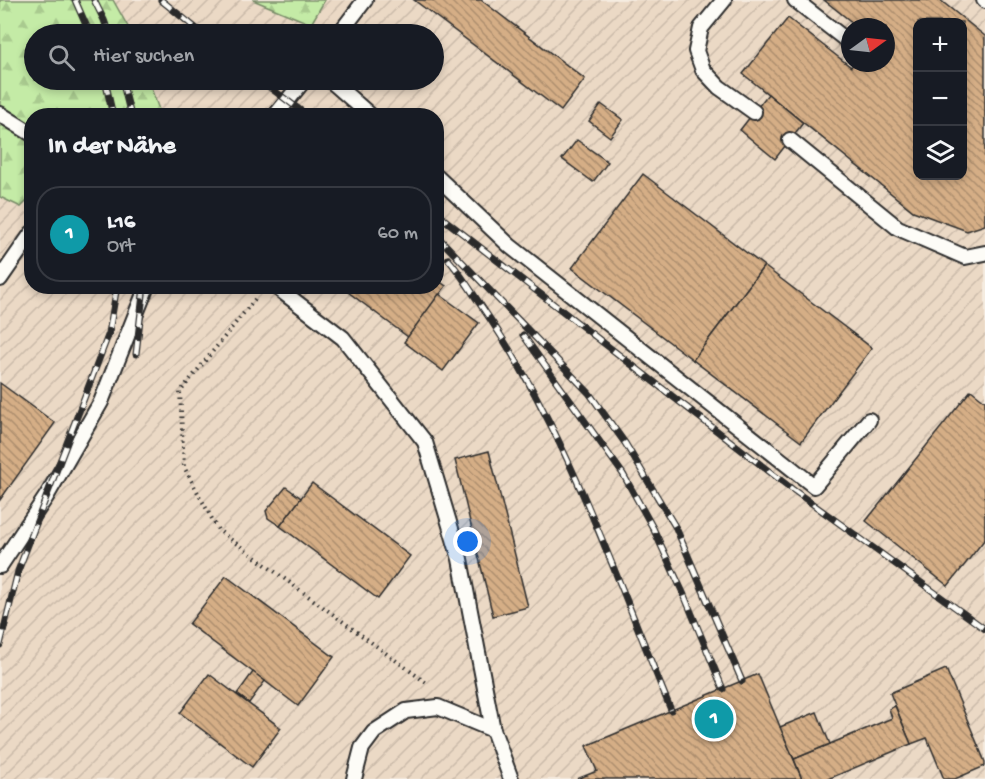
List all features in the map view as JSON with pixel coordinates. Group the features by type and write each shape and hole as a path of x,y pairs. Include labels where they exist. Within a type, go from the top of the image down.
{"lane":[{"path":"347,24 365,0"},
{"path":"724,0 701,28 696,51 703,70 719,87 754,112"},
{"path":"795,0 841,36"},
{"path":"281,108 296,90"},
{"path":"341,90 362,108"},
{"path":"0,114 24,129"},
{"path":"790,140 898,228 965,257 985,254"},
{"path":"444,184 510,246 814,486 869,420"},
{"path":"0,279 24,244"},
{"path":"0,566 46,497 100,402 144,294"},
{"path":"285,294 343,338 425,442 460,559 493,730 511,779"},
{"path":"354,779 362,748 374,732 406,711 438,707 493,730"}],"path":[{"path":"258,295 180,392 184,467 218,530 442,694 438,707"}],"shaded area":[{"path":"0,0 985,0 985,779 0,779"}],"green space":[{"path":"0,0 113,0 126,24 24,24 24,90 152,90 158,108 24,108 24,204 21,207 0,197"},
{"path":"253,0 325,0 311,24"}],"building":[{"path":"414,0 481,0 585,79 561,111"},
{"path":"824,0 940,0 962,18 913,18 913,180 967,180 967,22 985,36 985,225 967,231 913,211 743,74 788,18 841,59 841,72 895,72 895,18 847,18"},
{"path":"768,94 803,123 775,159 740,130"},
{"path":"601,104 623,120 610,137 589,121"},
{"path":"577,140 608,162 593,182 562,159"},
{"path":"643,174 764,266 693,360 572,268"},
{"path":"764,266 872,348 801,442 693,360"},
{"path":"351,294 440,294 408,337"},
{"path":"439,294 479,323 443,371 404,342"},
{"path":"0,383 55,423 0,500"},
{"path":"971,390 985,401 985,539 948,586 866,521"},
{"path":"489,451 528,607 493,616 455,460"},
{"path":"312,483 410,556 378,599 280,526"},
{"path":"286,487 301,498 280,526 268,518 266,511"},
{"path":"226,576 334,657 298,706 189,624"},
{"path":"946,669 985,762 985,766 955,779 944,779 927,738 911,744 890,693"},
{"path":"253,672 265,681 249,703 237,694"},
{"path":"209,674 281,728 252,767 180,713"},
{"path":"758,674 802,779 577,779 597,771 586,746"},
{"path":"895,706 911,744 828,779 802,779 794,759 892,718 889,709"},
{"path":"817,712 830,744 794,759 780,727"}],"railway":[{"path":"75,0 86,24"},
{"path":"94,0 105,24"},
{"path":"161,0 191,24"},
{"path":"107,90 111,108"},
{"path":"124,90 129,108"},
{"path":"273,90 297,108"},
{"path":"444,219 792,489 985,629"},
{"path":"444,243 589,393 625,443 676,528 742,681"},
{"path":"448,259 512,354 564,453 609,555 671,710"},
{"path":"0,645 18,571 109,333 116,294"},
{"path":"136,354 143,294"},
{"path":"523,335 623,474 653,528 723,689"}],"place":[{"name":"L16","path":"714,719"}]}
